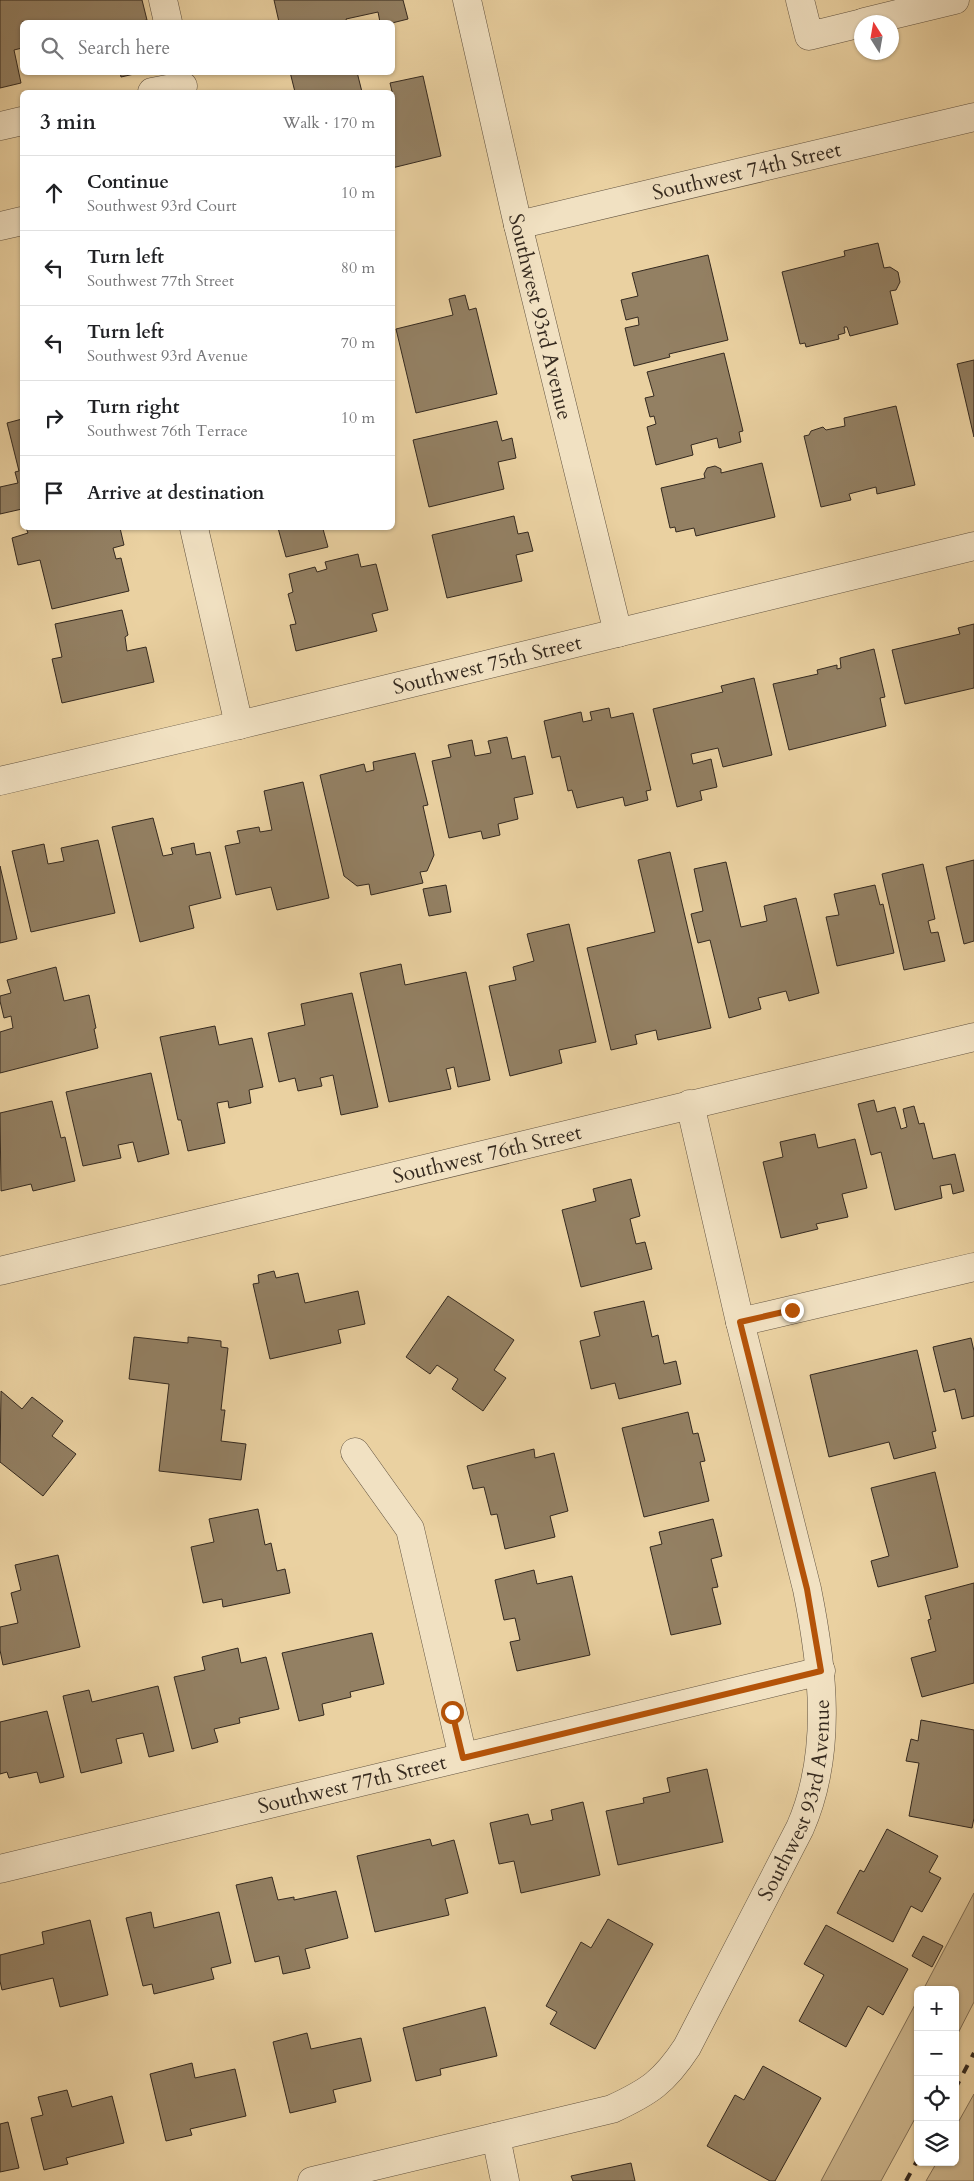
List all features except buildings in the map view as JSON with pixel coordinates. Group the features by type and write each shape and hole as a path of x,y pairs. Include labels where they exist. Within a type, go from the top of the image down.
{"street":[{"path":"163,0 168,20"},
{"name":"Southwest 93rd Avenue","path":"467,0 518,224 618,633"},
{"path":"800,0 809,36 854,25"},
{"path":"895,15 955,0"},
{"path":"160,90 182,84"},
{"name":"Southwest 74th Street","path":"518,224 974,117"},
{"path":"0,126 20,121"},
{"path":"0,226 20,221"},
{"path":"194,530 240,725"},
{"name":"Southwest 75th Street","path":"0,781 240,725 974,546"},
{"name":"Southwest 76th Street","path":"0,1271 974,1037"},
{"name":"Southwest 93rd Avenue","path":"312,2181 612,2109 652,2089 664,2078 687,2047 812,1798 818,1761 821,1671 807,1589 740,1322 690,1104"},
{"path":"740,1322 974,1267"},
{"path":"355,1452 410,1528 463,1758"},
{"name":"Southwest 77th Street","path":"0,1869 821,1671"},
{"path":"496,2137 505,2181"}],"shaded area":[{"path":"974,1893 974,2002 959,2031 959,1986 925,1986"},
{"path":"914,2007 914,2120 881,2181 821,2181"},
{"path":"974,2094 974,2181 926,2181 935,2166 959,2166 959,2121"}],"railway":[{"path":"959,2081 974,2053"},
{"path":"906,2181 914,2166"}],"route":[{"path":"452,1712 463,1758 821,1671 807,1589 740,1322 792,1310"}]}
